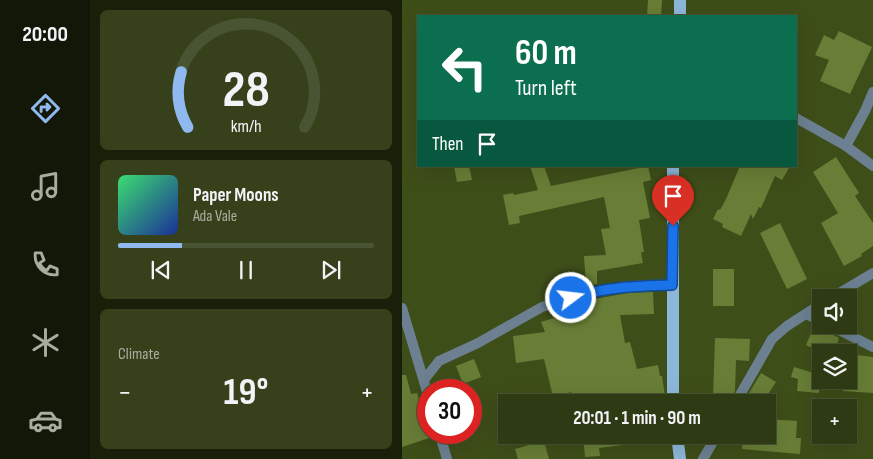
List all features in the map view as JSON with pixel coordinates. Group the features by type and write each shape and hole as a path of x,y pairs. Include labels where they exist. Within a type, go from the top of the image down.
{"main road":[{"path":"680,0 680,15"},
{"path":"673,167 673,394"},
{"path":"678,444 680,459"}],"street":[{"path":"846,146 865,111 872,92"},
{"path":"797,119 846,146 872,166"},
{"path":"846,289 872,273"},
{"path":"425,379 439,361 478,343 542,307 585,294 627,286 672,285"},
{"path":"402,308 424,379"},
{"path":"741,394 772,339 787,326 812,310"},
{"path":"806,314 812,317"},
{"path":"847,334 872,346"},
{"path":"418,359 439,361"},
{"path":"443,444 447,459"},
{"path":"703,459 712,444"}],"building":[{"path":"648,0 662,0 661,15 647,15"},
{"path":"839,31 872,47 850,94 820,81 829,60 815,55 824,35 834,40"},
{"path":"836,157 859,193 855,196 873,223 873,246 861,254 862,256 844,266 821,223 838,213 813,172"},
{"path":"454,167 469,167 472,180 457,182"},
{"path":"530,167 544,167 551,186 648,167 651,180 643,182 650,218 639,220 644,252 641,252 643,263 597,271 597,284 586,285 584,256 606,255 601,229 610,228 604,197 519,216 520,223 509,225 503,195 513,193 514,195 538,190"},
{"path":"740,167 789,167 782,180 775,176 761,208 759,207 753,219 751,214 741,236 722,227 723,224 713,219 726,199"},
{"path":"780,223 807,279 787,289 760,233"},
{"path":"713,269 734,269 734,306 713,306"},
{"path":"653,292 654,314 620,315 625,343 630,342 637,369 658,365 665,394 571,394 571,392 552,394 544,359 516,363 513,336 545,332 541,322 595,305 594,299 628,293"},
{"path":"812,331 812,334 832,334 839,338 837,344 812,344 812,348 806,345"},
{"path":"715,338 750,339 749,361 736,360 735,391 733,394 713,394"},
{"path":"857,355 873,357 873,393 843,391 843,389 857,389"},
{"path":"474,359 481,377 461,379 456,366"},
{"path":"794,367 812,373 812,389 819,389 819,393 797,391 798,379 791,377"},
{"path":"761,373 776,382 768,394 749,394"},
{"path":"402,375 406,375 411,394 417,393 417,442 402,447"},
{"path":"776,420 797,421 796,438 801,438 800,454 742,449 742,444 776,444"},
{"path":"533,444 545,444 549,459 518,459 515,449"},
{"path":"584,444 631,444 599,448 600,456 585,457"}],"route":[{"path":"571,298 627,286 672,285 673,226"}]}
